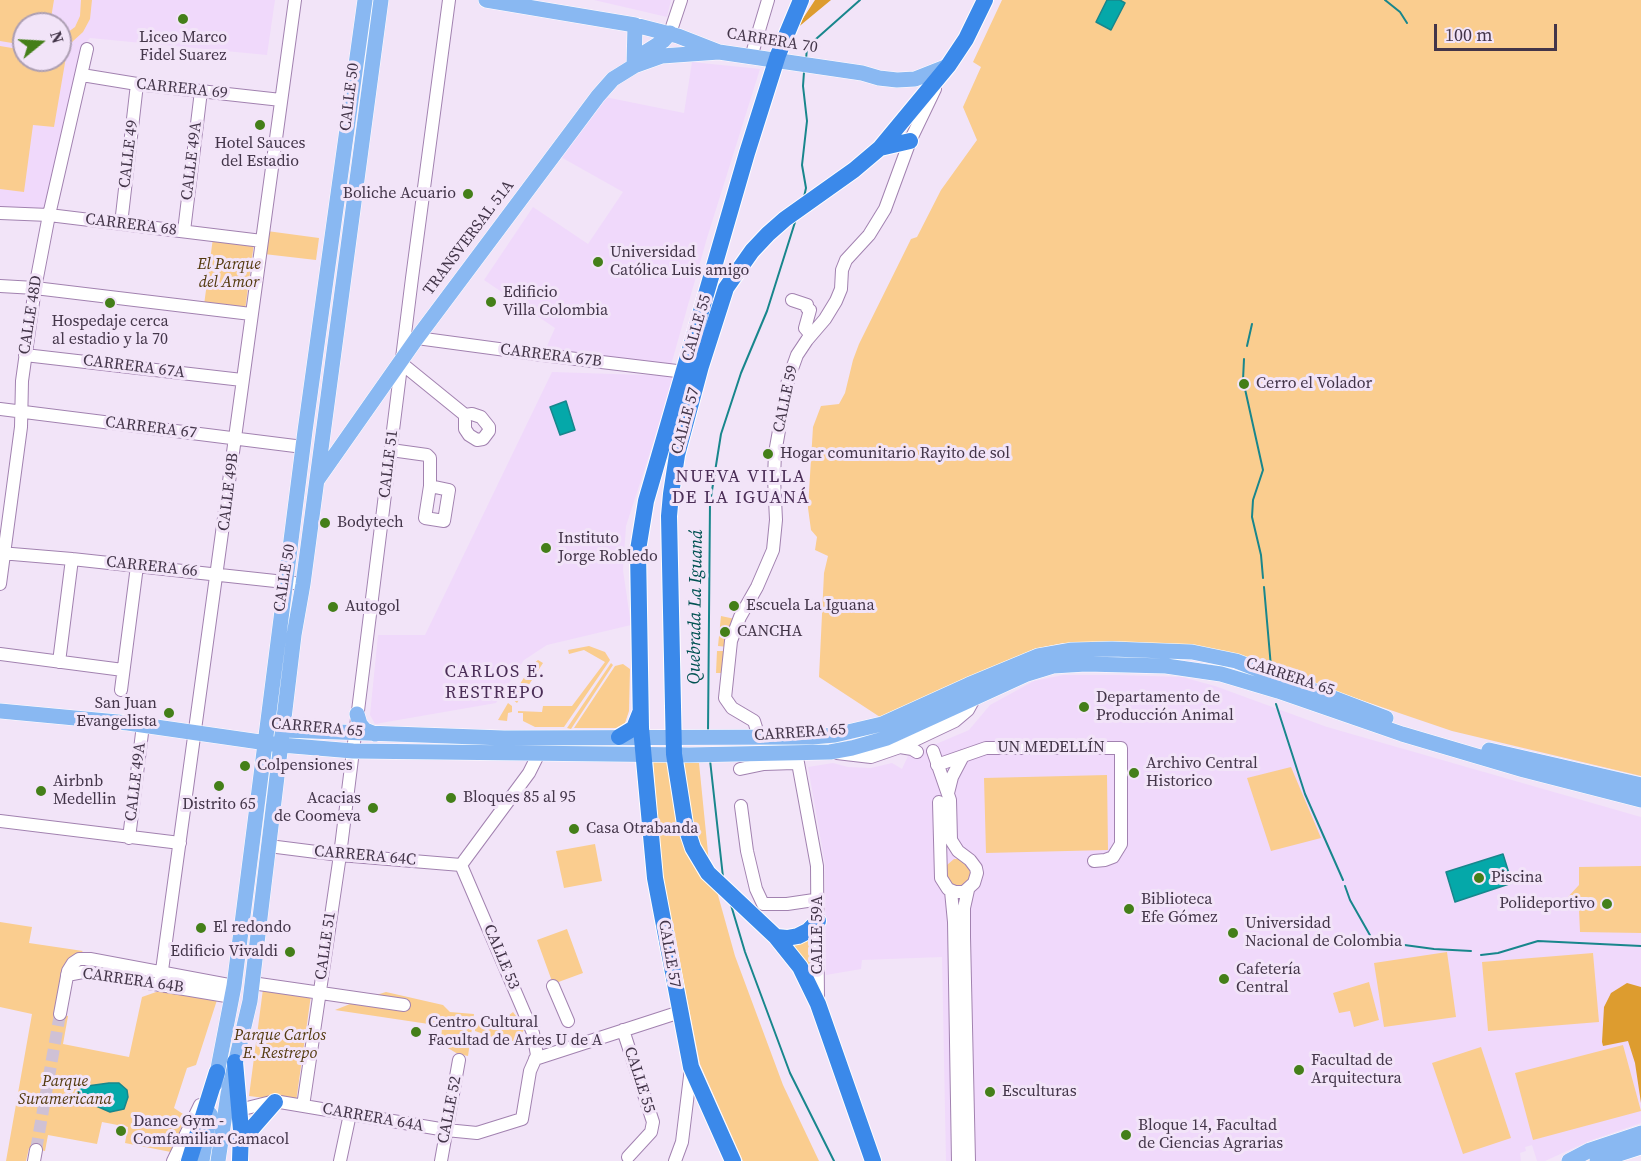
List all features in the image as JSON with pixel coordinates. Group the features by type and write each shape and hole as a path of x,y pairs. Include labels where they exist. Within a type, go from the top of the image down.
{"highway":[{"name":"CALLE 55","path":"642,737 637,559 646,501 685,372 718,285 744,164 782,61 801,0"},
{"name":"CALLE 57","path":"749,912 708,873 693,848 685,824 669,516 677,455 701,366 718,285 738,270 752,251 777,226 880,148 945,71 966,39 986,0"},
{"path":"880,148 910,141"},
{"path":"619,736 634,728 640,710"},
{"name":"CALLE 57","path":"642,737 655,878 691,1067 733,1161"},
{"name":"CALLE 59A","path":"749,912 776,937 800,967 818,1004"},
{"path":"776,937 798,936 808,931 818,921"},
{"path":"818,1004 873,1161"},
{"path":"235,1062 232,1112 240,1142 240,1161"},
{"path":"189,1161 217,1072"},
{"path":"240,1142 275,1102"}],"main road":[{"name":"CALLE 50","path":"202,1161 233,991 303,447 365,0"},
{"name":"CALLE 50","path":"235,1062 252,983 294,635 303,584 381,0"},
{"name":"CARRERA 70","path":"486,0 547,5 670,33 719,52 862,73 879,78 915,79 945,71"},
{"path":"635,25 634,66 662,56 719,52"},
{"name":"TRANSVERSAL 51A","path":"316,482 417,338 598,96 613,79 634,66 644,53 663,41 670,33"},
{"path":"303,447 311,452 318,465"},
{"name":"CARRERA 65","path":"0,711 265,742 282,738 355,734 504,738 835,735 882,724 1023,661 1051,653 1112,649 1192,652 1236,661 1433,734 1495,752 1641,785"},
{"name":"CARRERA 65","path":"282,738 353,751 764,754 795,758 852,748 887,738 1027,674 1062,664 1166,666 1200,670 1278,691 1402,734 1641,800"},
{"path":"357,714 365,730 375,734"},
{"path":"764,754 796,749 798,746 796,736"},
{"path":"218,1161 232,1112"},
{"path":"1569,1161 1590,1150 1641,1133"},
{"path":"1597,1161 1641,1147"}],"street":[{"name":"CALLE 49B","path":"161,979 295,0"},
{"path":"670,33 681,0"},
{"path":"751,57 768,0"},
{"name":"CALLE 51","path":"303,1106 340,855 401,363 449,2"},
{"name":"CALLE 48D","path":"0,584 2,553 23,411 22,381 35,288 49,215 87,50"},
{"name":"CALLE 59","path":"757,737 754,721 732,708 725,698 729,654 740,617 758,587 773,550 776,520 774,474 778,434 792,364 836,301 841,289 842,270 846,260 868,235 885,209 910,141 945,71"},
{"name":"CARRERA 69","path":"82,75 137,84 281,100"},
{"name":"CALLE 49","path":"122,224 137,84"},
{"name":"CALLE 49A","path":"184,231 201,91"},
{"name":"CARRERA 68","path":"0,213 49,215 262,241"},
{"path":"0,286 35,288 251,314"},
{"path":"792,300 807,305 810,310 805,328 811,334"},
{"name":"CARRERA 67B","path":"417,338 685,372"},
{"name":"CARRERA 67A","path":"25,355 242,380"},
{"path":"401,363 465,415"},
{"name":"CARRERA 67","path":"0,409 303,447"},
{"path":"390,450 427,455 430,458 430,486"},
{"name":"CARRERA 66","path":"2,553 303,584"},
{"path":"59,662 72,559"},
{"path":"121,690 137,566"},
{"path":"0,654 123,670"},
{"path":"830,752 871,757 900,747 964,715 974,699"},
{"name":"CALLE 49A","path":"129,838 143,726"},
{"path":"938,729 932,748 944,798 950,806 950,836 962,856 974,863 977,873 975,883 968,890 951,891"},
{"path":"900,747 917,752"},
{"name":"UN MEDELLÍN","path":"963,756 986,748 1121,748 1121,844 1113,856 1105,860 1094,861"},
{"path":"462,865 529,773 539,753"},
{"path":"937,765 963,756"},
{"path":"958,1161 954,913 951,891 942,882 940,874 939,851 944,798 951,777 963,756"},
{"path":"740,769 795,758"},
{"name":"CALLE 59A","path":"795,758 816,858 818,1004"},
{"path":"741,806 747,851 761,902 787,904 814,900"},
{"path":"0,821 180,843"},
{"name":"CARRERA 64C","path":"269,846 340,855 462,865"},
{"path":"941,867 950,858 962,856"},
{"name":"CALLE 53","path":"462,865 532,1033 537,1055 530,1071 522,1119"},
{"path":"968,890 964,908 964,938 969,1161"},
{"name":"CARRERA 64B","path":"60,1014 67,975 80,972 161,979 233,991"},
{"path":"252,983 404,1005"},
{"path":"553,986 568,1021"},
{"path":"535,1059 577,1041 623,1030 680,1012"},
{"name":"CALLE 55","path":"623,1030 653,1122 651,1131 628,1156"},
{"name":"CALLE 52","path":"440,1161 459,1060"},
{"path":"675,1161 682,1142 691,1067"},
{"name":"CALLE 50","path":"173,1161 217,1072"},
{"name":"CARRERA 64A","path":"232,1112 275,1102 477,1133 522,1119"},
{"path":"340,1161 350,1114"}],"shaded area":[{"path":"0,0 275,0 267,55 90,38 82,47 47,213 0,211"},
{"path":"594,0 671,0 667,17"},
{"path":"815,0 831,0 796,29"},
{"path":"1107,0 1120,0 1125,3 1111,30 1096,22"},
{"path":"692,62 760,69 707,238 671,365 543,355 555,328 484,280 533,207 588,244 623,192 559,156 605,97 684,113"},
{"name":"Instituto Jorge Robledo","path":"552,372 675,376 626,526 623,570 631,625 547,645 524,660 496,703 375,724 370,715 378,635 425,635"},
{"path":"566,401 575,430 560,435 550,407"},
{"name":"Universidad Nacional de Colombia","path":"1063,675 1182,677 1215,686 1327,727 1641,817 1641,1123 1589,1141 1545,1161 1537,1161 1532,1145 1525,1147 1526,1151 1520,1153 1521,1161 946,1161 942,957 862,960 861,969 826,975 825,864 808,767 833,763 848,767 871,768 892,763 902,769 908,756 969,730 990,705 1034,681"},
{"name":"Piscina","path":"1503,854 1512,883 1455,902 1446,872"},
{"path":"1627,983 1641,987 1641,1103 1635,1063 1628,1041 1603,1046 1602,1042 1604,1007 1611,993"},
{"path":"119,1083 127,1090 128,1097 124,1109 110,1112 87,1102 78,1091 80,1087"}],"green space":[{"path":"0,0 54,0 52,12 12,12 12,43 0,41"},
{"path":"81,0 92,0 90,19 83,32 72,42 72,29 80,16"},
{"name":"Cerro el Volador","path":"1002,0 1641,0 1641,776 1452,731 1264,667 1115,643 1063,643 1034,649 883,719 819,677 824,573 828,556 815,550 817,537 811,530 808,508 813,427 821,406 839,404 845,393 859,344 911,239 917,237 941,190 977,140 963,107 981,67 973,62"},
{"path":"0,46 12,48 12,72 63,72 54,127 33,125 24,192 0,189"},
{"path":"267,231 319,238 316,260 264,254"},
{"name":"El Parque del Amor","path":"213,238 254,243 245,310 204,305"},
{"name":"CANCHA","path":"721,616 735,619 728,647 718,646"},
{"path":"589,646 605,652 610,660 564,727 535,727 523,721 523,713 518,713 518,711 542,712 543,706 572,706 605,662 584,650 569,654 568,650"},
{"path":"717,651 725,651 725,673 716,673"},
{"path":"538,660 543,663 517,703 511,698 532,665"},
{"path":"611,663 613,665 571,729 567,728"},
{"path":"623,664 630,669 629,711 625,723 616,728 574,728 615,666"},
{"path":"508,703 512,706 512,712 508,713 507,721 498,720"},
{"path":"653,762 699,763 709,863 735,956 783,1085 819,1161 743,1161 700,1064 663,877"},
{"path":"1291,767 1321,838 1271,851 1247,778"},
{"path":"1107,775 1108,850 986,853 984,778"},
{"path":"595,844 602,881 564,888 556,851"},
{"path":"954,859 968,861 973,878 963,887 953,886 947,879 947,865"},
{"name":"Polideportivo","path":"1641,866 1641,933 1580,932 1579,910 1567,898 1579,885 1579,867"},
{"name":"Parque Suramericana","path":"0,922 32,927 29,943 83,951 70,961 58,1014 68,1016 63,1044 129,1057 142,997 159,991 217,1000 196,1065 187,1068 174,1108 186,1116 171,1152 125,1143 128,1127 102,1122 97,1144 48,1135 45,1151 29,1148 26,1161 6,1161 32,1014 0,1007"},
{"path":"567,929 583,973 553,984 537,940"},
{"path":"813,931 815,964 810,966 809,971 790,942"},
{"path":"1447,952 1456,1017 1384,1027 1374,963"},
{"path":"1593,953 1599,1022 1488,1031 1482,962"},
{"path":"1369,982 1379,1020 1354,1027 1350,1011 1339,1013 1333,993"},
{"name":"Parque Carlos E. Restrepo","path":"263,989 311,995 296,1102 249,1096"},
{"path":"386,992 443,1005 450,1012 474,1014 468,1056 458,1054 441,1044 442,1026 335,1010"},
{"path":"513,1012 525,1028 517,1041 509,1038 501,1040 475,1031 475,1020 498,1024"},
{"path":"1623,1045 1641,1111 1533,1140 1515,1073"},
{"path":"1481,1047 1511,1138 1463,1154 1432,1063"}],"waterway":[{"name":"Quebrada La Iguaná","path":"806,60 807,47 860,0"},
{"path":"1385,0 1400,12 1407,23"},
{"name":"Quebrada La Iguaná","path":"804,72 803,86 807,121 802,165 806,188 804,197"},
{"name":"Quebrada La Iguaná","path":"708,731 710,503 721,434 741,373 767,311 796,219"},
{"path":"1247,346 1252,324"},
{"path":"1244,359 1243,380 1263,470 1253,500 1252,517 1261,555 1263,578"},
{"path":"1264,587 1271,667"},
{"path":"1276,704 1305,794 1343,880"},
{"name":"Quebrada La Iguaná","path":"710,760 723,877"},
{"path":"1345,886 1350,900 1371,937 1397,944 1471,951"},
{"name":"Quebrada La Iguaná","path":"731,905 745,952 790,1073 834,1161"},
{"path":"1481,955 1498,953 1538,941 1641,946"}],"tunnel":[{"path":"36,1150 60,1014"}],"place":[{"name":"Liceo Marco Fidel Suarez","path":"183,19"},
{"name":"Hotel Sauces del Estadio","path":"260,125"},
{"name":"Boliche Acuario","path":"468,194"},
{"name":"Universidad Católica Luis amigo","path":"598,262"},
{"name":"Edificio Villa Colombia","path":"491,302"},
{"name":"Hospedaje cerca al estadio y la 70","path":"110,303"},
{"name":"Cerro el Volador","path":"1244,384"},
{"name":"Hogar comunitario Rayito de sol","path":"768,454"},
{"name":"Bodytech","path":"325,523"},
{"name":"Instituto Jorge Robledo","path":"546,548"},
{"name":"Escuela La Iguana","path":"734,606"},
{"name":"Autogol","path":"333,607"},
{"name":"CANCHA","path":"725,632"},
{"name":"Departamento de Producción Animal","path":"1084,707"},
{"name":"San Juan Evangelista","path":"169,713"},
{"name":"Colpensiones","path":"245,766"},
{"name":"Archivo Central Historico","path":"1134,773"},
{"name":"Distrito 65","path":"219,786"},
{"name":"Airbnb Medellin","path":"41,791"},
{"name":"Bloques 85 al 95","path":"451,798"},
{"name":"Acacias de Coomeva","path":"373,808"},
{"name":"Casa Otrabanda","path":"574,829"},
{"name":"Piscina","path":"1479,878"},
{"name":"Polideportivo","path":"1607,904"},
{"name":"Biblioteca Efe Gómez","path":"1129,909"},
{"name":"El redondo","path":"201,928"},
{"name":"Universidad Nacional de Colombia","path":"1233,933"},
{"name":"Edificio Vivaldi","path":"290,952"},
{"name":"Cafetería Central","path":"1224,979"},
{"name":"Centro Cultural Facultad de Artes U de A","path":"416,1032"},
{"name":"Facultad de Arquitectura","path":"1299,1070"},
{"name":"Esculturas","path":"990,1092"},
{"name":"Dance Gym - Comfamiliar Camacol","path":"121,1131"},
{"name":"Bloque 14, Facultad de Ciencias Agrarias","path":"1126,1135"}],"district":[{"name":"NUEVA VILLA DE LA IGUANÁ","path":"741,487"},
{"name":"CARLOS E. RESTREPO","path":"495,682"}]}
